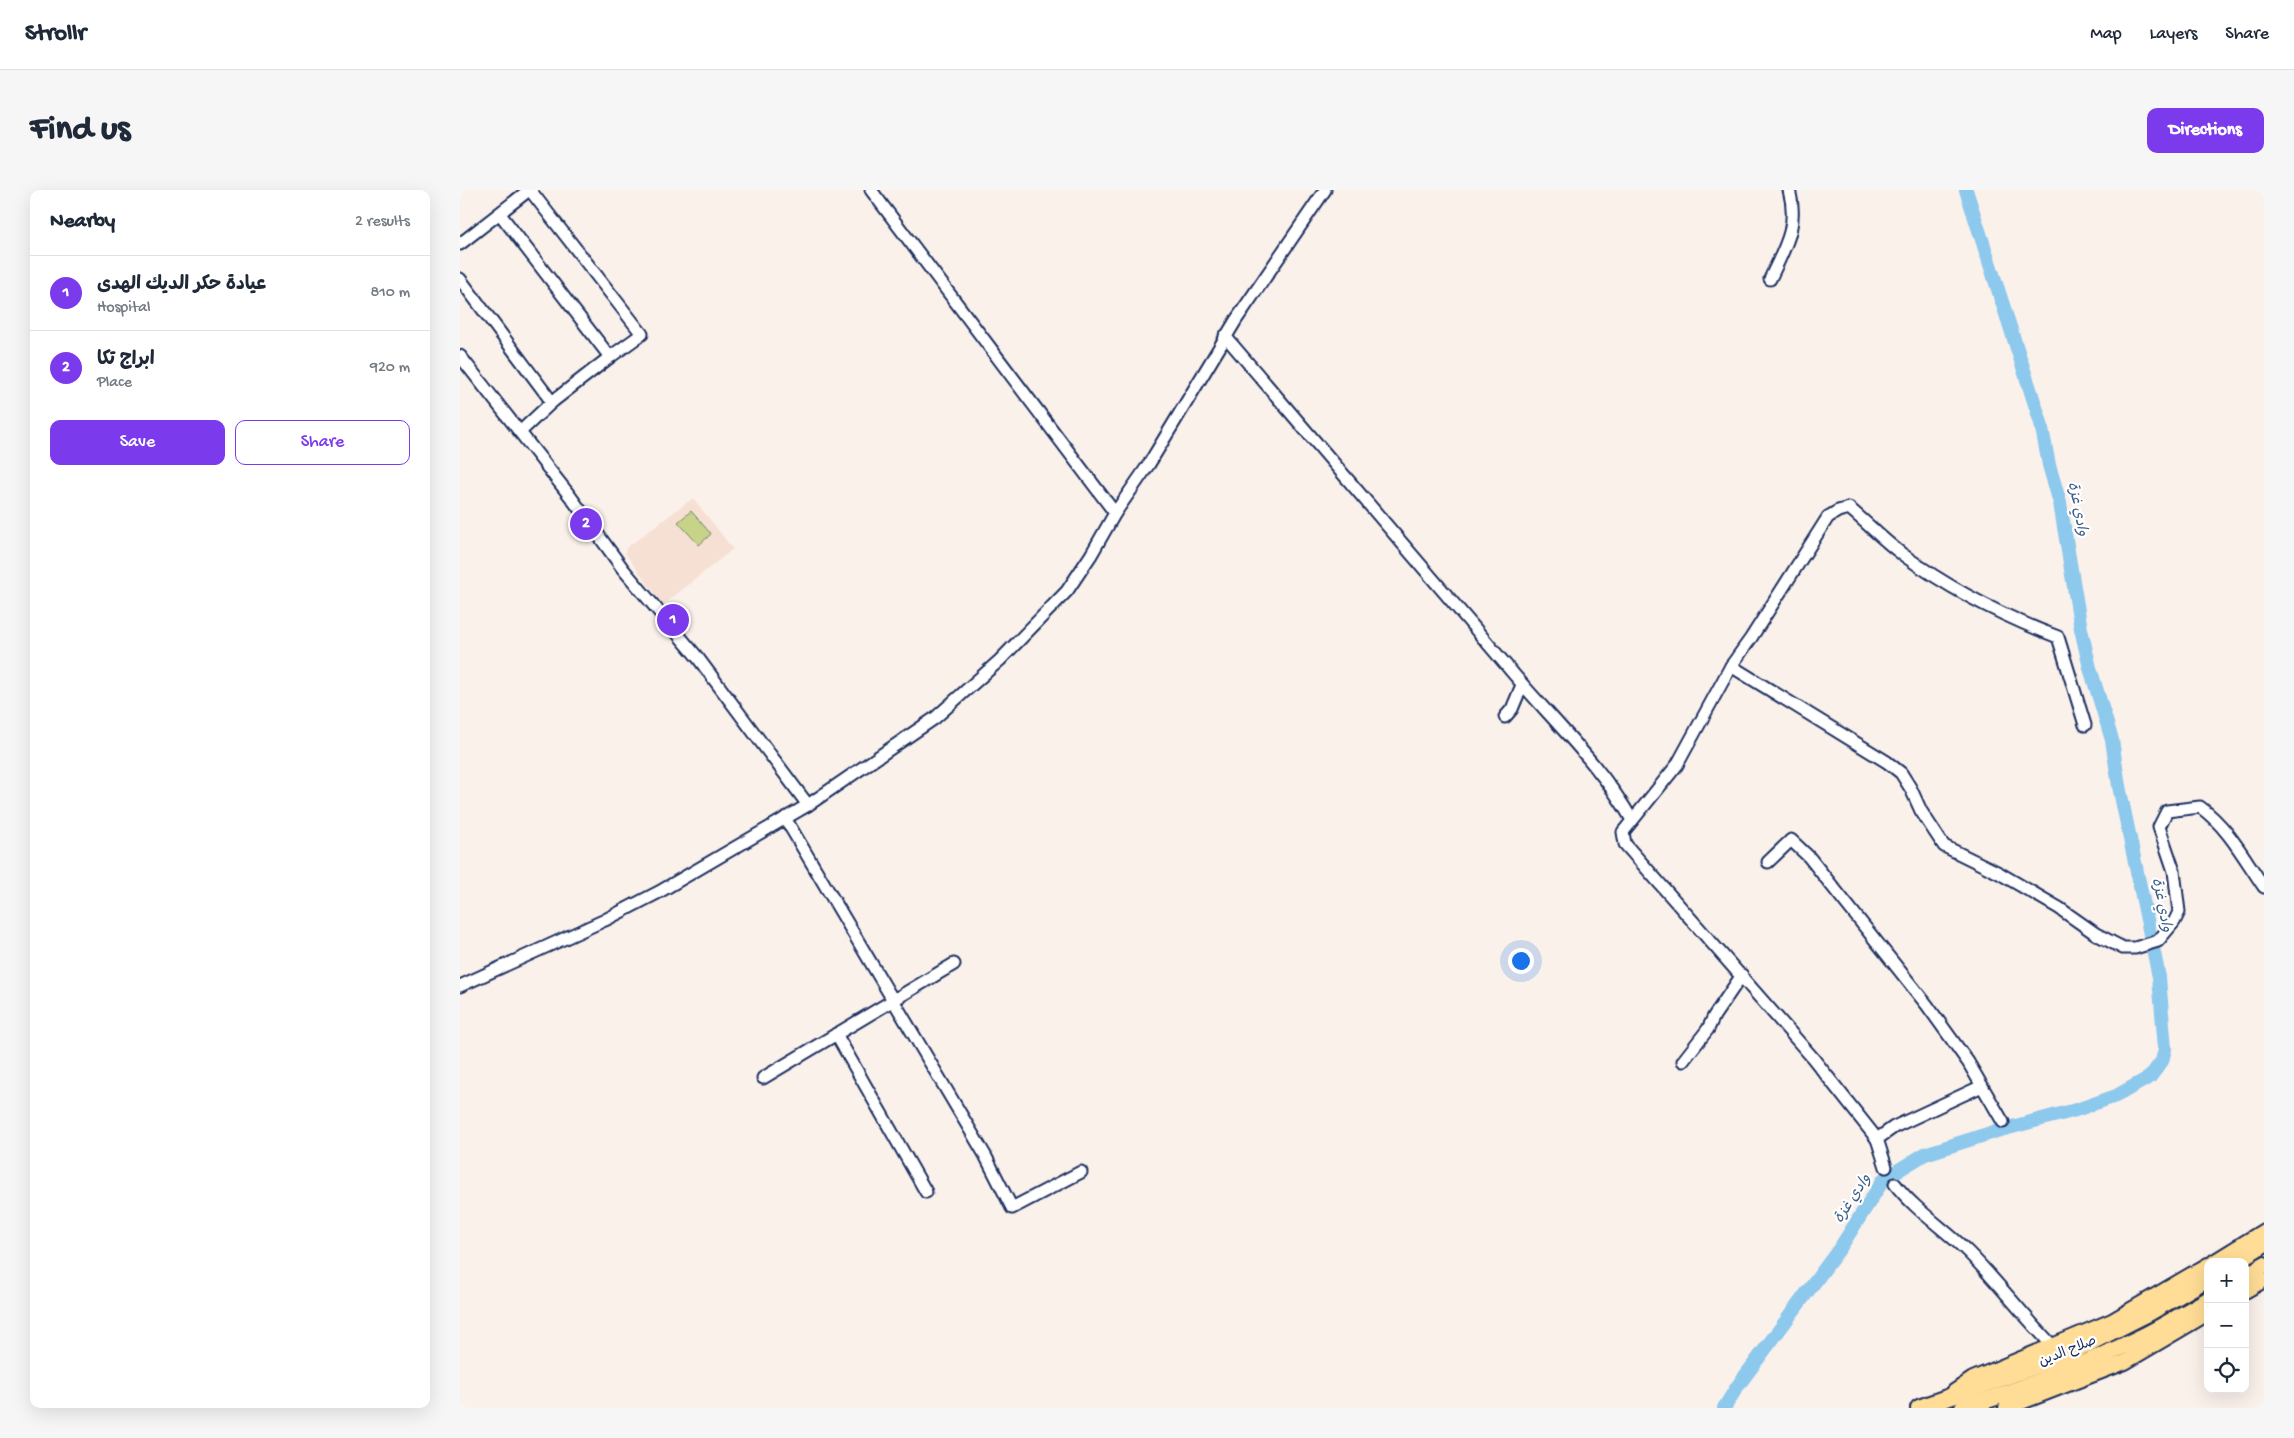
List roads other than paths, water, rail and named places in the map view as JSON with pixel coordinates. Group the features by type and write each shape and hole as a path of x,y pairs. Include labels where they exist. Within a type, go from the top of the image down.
{"highway":[{"path":"2241,1258 2264,1244"},
{"path":"2249,1274 2264,1265"},
{"name":"صلاح الدين","path":"1919,1408 2150,1312 2204,1280"},
{"name":"صلاح الدين","path":"1963,1408 2024,1388 2083,1364 2146,1335 2204,1302"}],"main road":[{"path":"2220,1258 2264,1231"},
{"path":"2058,1351 2204,1267"},
{"path":"2249,1289 2264,1280"},
{"path":"2006,1408 2124,1362 2204,1315"}],"street":[{"path":"460,244 530,190 642,334 552,402 520,432"},
{"path":"871,190 1115,512"},
{"path":"460,986 605,920 659,892 785,818 935,718 1000,660 1067,590 1091,555 1115,512 1149,464 1225,336 1325,190"},
{"path":"1770,279 1789,238 1794,208 1789,190"},
{"path":"500,214 610,357"},
{"path":"460,279 552,402"},
{"path":"1225,336 1522,685 1603,776 1618,796 1632,820"},
{"path":"460,356 570,496 623,569 698,658 808,804"},
{"path":"1886,1167 1877,1139 1812,1057 1742,975 1625,844 1623,832 1654,797 1677,764 1731,666 1828,517 1838,511 1849,508 1900,552 1933,576 1999,613 2058,637 2085,725"},
{"path":"1731,666 1900,773 1911,789 1921,811 1944,846 2000,873 2059,908 2096,934 2123,948 2135,948 2152,942 2174,922 2179,912 2174,871 2159,827 2168,812 2200,807 2213,816 2225,828 2264,887"},
{"path":"1505,717 1512,710 1522,685"},
{"path":"785,818 985,1155 1012,1208 1081,1172"},
{"path":"1768,862 1791,840 1809,857 1927,1005 1982,1086 2003,1122"},
{"path":"762,1078 954,964"},
{"path":"1683,1061 1708,1030 1714,1016 1742,975"},
{"path":"836,1034 926,1192"},
{"path":"1877,1139 1894,1127 1982,1086"},
{"path":"1895,1184 1911,1202 1947,1232 1997,1281 2036,1330 2058,1351"}],"waterway":[{"name":"وادي غزة","path":"1724,1408 1737,1387 1840,1248 1884,1179 1925,1154 1997,1131 2076,1110 2116,1096 2150,1077 2162,1061 2165,1049 2159,977 2119,786 2112,740 2090,668 2081,629 2060,503 2049,465 2041,423 1966,190"}],"place":[{"name":"ابراج تكا","path":"586,524"},
{"name":"عيادة حكر الديك الهدى","path":"673,620"}]}
